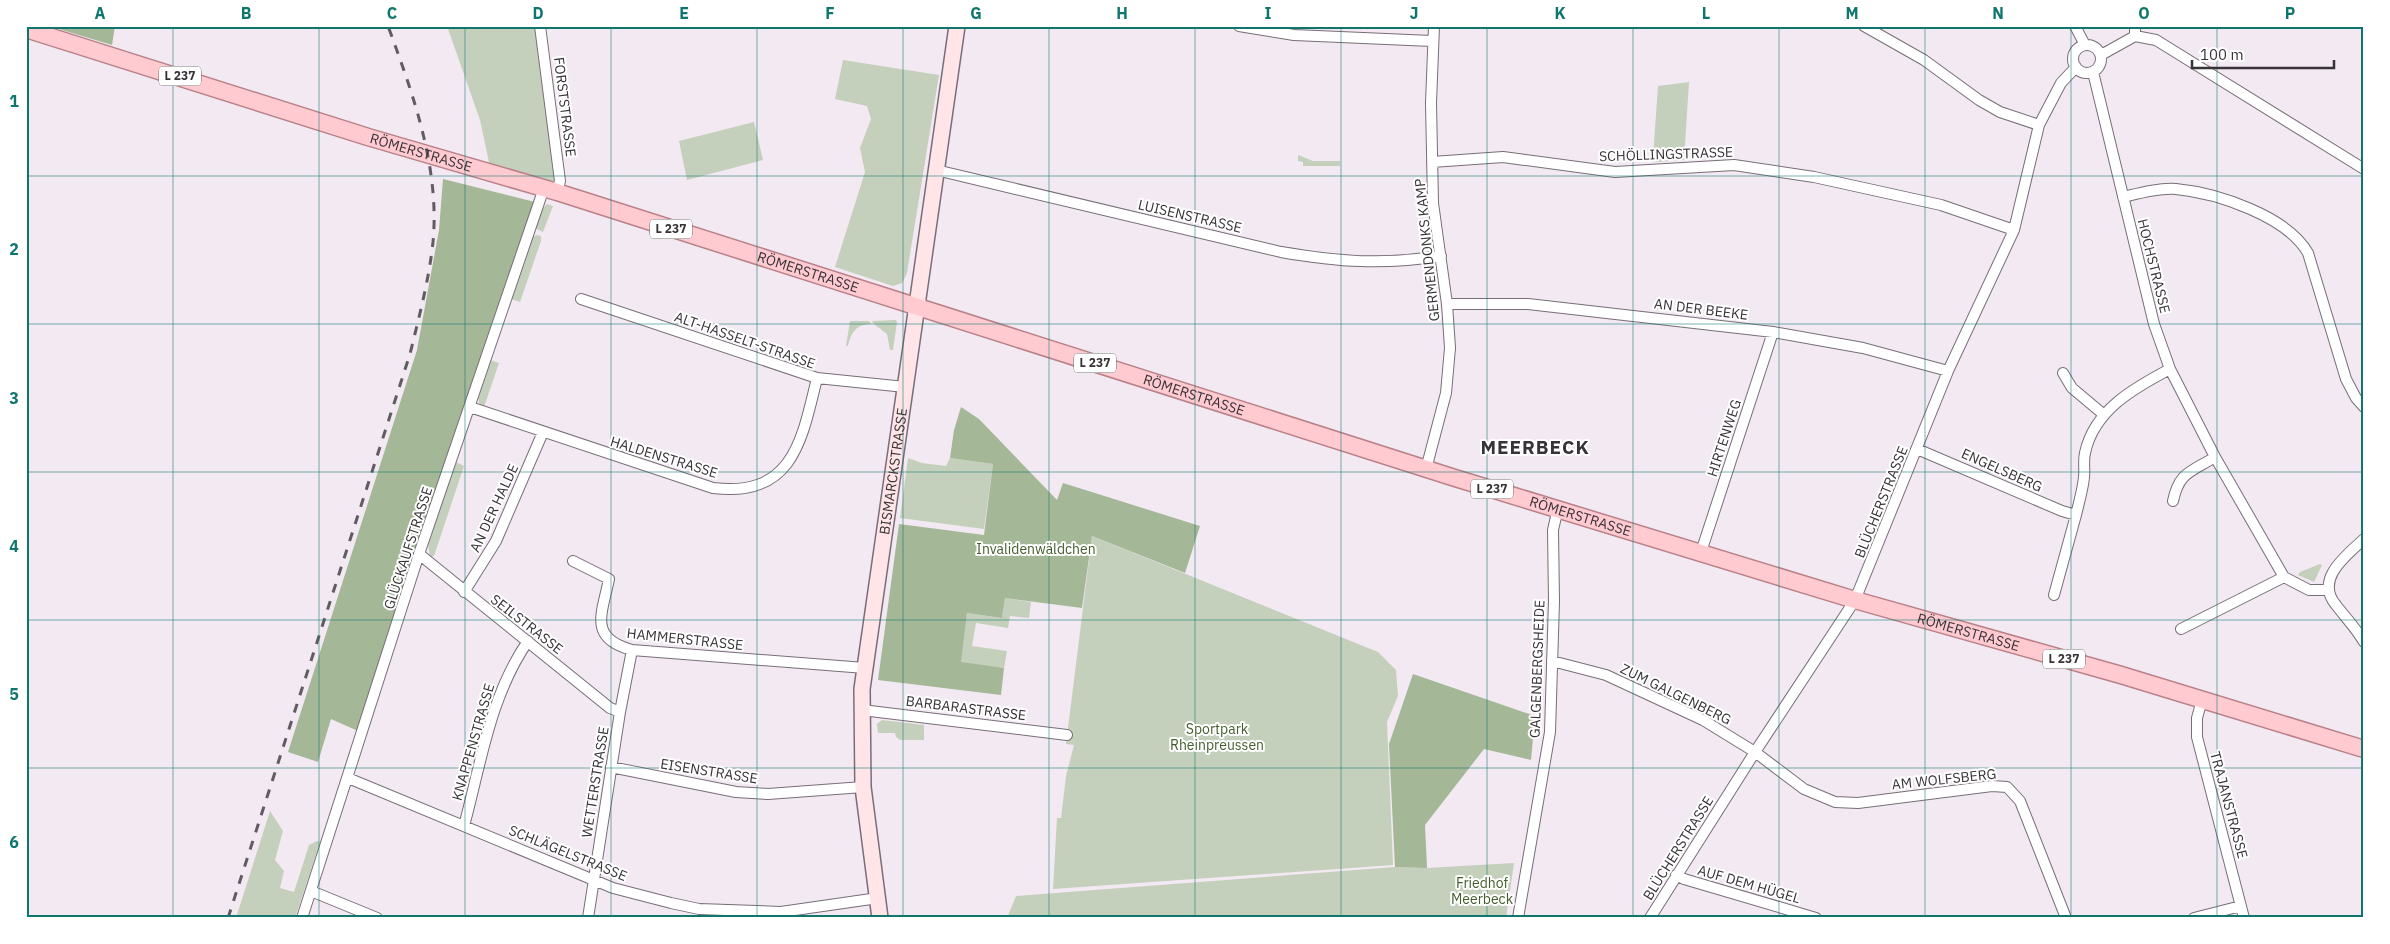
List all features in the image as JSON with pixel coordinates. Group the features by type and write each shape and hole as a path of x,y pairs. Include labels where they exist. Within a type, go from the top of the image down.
{"main road":[{"name":"BISMARCKSTRASSE","path":"880,918 863,787 862,710 864,668 957,26"},
{"name":"RÖMERSTRASSE","path":"26,29 368,137 550,190 1426,469 1855,600 2202,700 2364,749"}],"street":[{"name":"FORSTSTRASSE","path":"540,26 560,181 550,190"},
{"path":"1240,26 1294,35 1432,40"},
{"name":"GERMENDONKS KAMP","path":"1426,469 1446,393 1450,348 1447,304 1433,203 1432,40 1434,26"},
{"path":"1864,26 1924,60 1979,100 2000,112 2039,125"},
{"path":"2075,26 2085,45"},
{"path":"2101,55 2092,46 2085,45 2074,54 2076,67 2087,73 2093,72 2099,66 2101,55 2135,31 2156,40 2364,169"},
{"name":"BLÜCHERSTRASSE","path":"1650,918 1676,874 1855,600 1948,371 2014,230 2039,125 2061,83 2076,67"},
{"name":"HOCHSTRASSE","path":"2093,72 2154,324 2170,369 2215,457 2284,577"},
{"name":"SCHÖLLINGSTRASSE","path":"1432,162 1502,157 1615,172 1734,165 1814,177 1941,205 2014,230"},
{"name":"LUISENSTRASSE","path":"936,170 1281,252 1333,261 1402,262 1441,256"},
{"path":"2123,196 2161,189 2207,194 2263,216 2291,232 2302,243 2308,253 2346,379 2356,398 2364,407"},
{"name":"GLÜCKAUFSTRASSE","path":"302,918 419,554 470,407 550,190"},
{"name":"ALT-HASSELT-STRASSE","path":"580,299 817,378 905,387"},
{"name":"AN DER BEEKE","path":"1447,304 1528,304 1773,332 1863,348 1948,371"},
{"name":"HIRTENWEG","path":"1701,552 1773,332"},
{"path":"2054,595 2076,515 2084,477 2084,455 2089,438 2103,414 2135,388 2170,369"},
{"path":"2063,373 2072,388 2103,414"},
{"name":"HALDENSTRASSE","path":"470,407 713,488 746,487 768,480 792,458 804,431 817,378"},
{"name":"AN DER HALDE","path":"464,592 496,541 543,432"},
{"name":"ENGELSBERG","path":"1917,449 2062,511 2076,515"},
{"path":"2173,501 2176,485 2182,477 2215,457"},
{"name":"GALGENBERGSHEIDE","path":"1518,918 1550,732 1553,530 1558,508"},
{"path":"2364,539 2333,571 2328,590 2334,603 2364,642"},
{"name":"SEILSTRASSE","path":"419,554 610,708 620,712"},
{"name":"HAMMERSTRASSE","path":"573,561 609,578 602,616 603,633 613,643 632,650 864,668"},
{"path":"2181,629 2284,577 2309,590 2328,590"},
{"name":"KNAPPENSTRASSE","path":"464,826 497,699 508,673 528,641"},
{"name":"WETTERSTRASSE","path":"588,918 620,712 632,650"},
{"name":"ZUM GALGENBERG","path":"1552,661 1606,675 1653,695 1703,720 1755,752"},
{"name":"TRAJANSTRASSE","path":"2202,700 2197,718 2197,736 2244,918"},
{"name":"BARBARASTRASSE","path":"862,710 1067,735"},
{"name":"AM WOLFSBERG","path":"1755,752 1804,789 1835,802 1858,803 1992,786 2007,787 2014,792 2020,801 2066,918"},
{"name":"EISENSTRASSE","path":"611,767 744,792 768,794 863,787"},
{"name":"SCHLÄGELSTRASSE","path":"348,778 594,881 629,892 699,909 781,912 878,898"},
{"name":"AUF DEM HÜGEL","path":"1676,874 1684,879 1816,918"},
{"path":"311,891 377,918"},
{"path":"2194,918 2241,906"}],"green space":[{"path":"49,26 115,26 112,45"},
{"path":"447,26 535,26 555,180 551,183 490,167 480,120"},
{"path":"843,60 939,75 907,273 902,283 893,286 835,267 865,172 860,148 871,119 867,106 835,99"},
{"path":"1689,82 1684,160 1656,162 1653,157 1658,86"},
{"path":"754,122 763,160 687,180 679,141"},
{"path":"1298,155 1313,161 1340,161 1340,166 1303,166 1303,162 1298,161"},
{"path":"443,179 535,202 358,731 331,719 318,762 288,752 417,350 439,230"},
{"path":"547,204 553,206 543,232 535,228 541,210"},
{"path":"541,236 541,241 520,302 511,299 532,237"},
{"path":"896,320 893,350 890,350 887,334 872,321"},
{"path":"850,321 869,321 871,324 866,324 855,330 848,346 846,346"},
{"path":"490,360 499,363 484,407 479,403 478,396"},
{"name":"Invalidenwäldchen","path":"961,407 979,419 1057,500 1063,483 1200,526 1185,573 1092,536 1082,608 1005,598 1002,618 967,613 961,662 1004,668 1001,695 878,680 899,524 984,535 993,464 950,458 954,430"},
{"path":"908,458 922,463 946,466 950,458 993,464 984,529 900,518"},
{"path":"456,462 464,466 434,556 430,557 428,544"},
{"name":"Sportpark Rheinpreussen","path":"1092,536 1378,652 1396,670 1398,696 1387,722 1393,865 1053,889 1057,818 1061,818 1066,776 1074,745 1066,744"},
{"path":"2320,564 2322,565 2314,582 2298,575 2300,572"},
{"path":"1005,598 1031,602 1029,618 1010,616 1008,628 976,623 972,646 1007,651 1004,668 960,663 967,613 1002,618"},
{"path":"1413,674 1535,716 1531,760 1484,749 1425,825 1427,868 1395,867 1389,744"},
{"path":"882,720 924,725 924,740 900,740 896,737 895,733 878,733 877,724"},
{"path":"270,811 283,831 275,860 284,871 280,888 294,892 309,845 317,841 320,842 295,918 236,918"},
{"name":"Friedhof Meerbeck","path":"1514,863 1506,918 1007,918 1016,896 1395,867 1427,868"}],"railway":[{"path":"228,918 410,354 429,270 434,214 428,159 407,78 388,26"}],"district":[{"name":"MEERBECK","path":"1535,447"}]}
